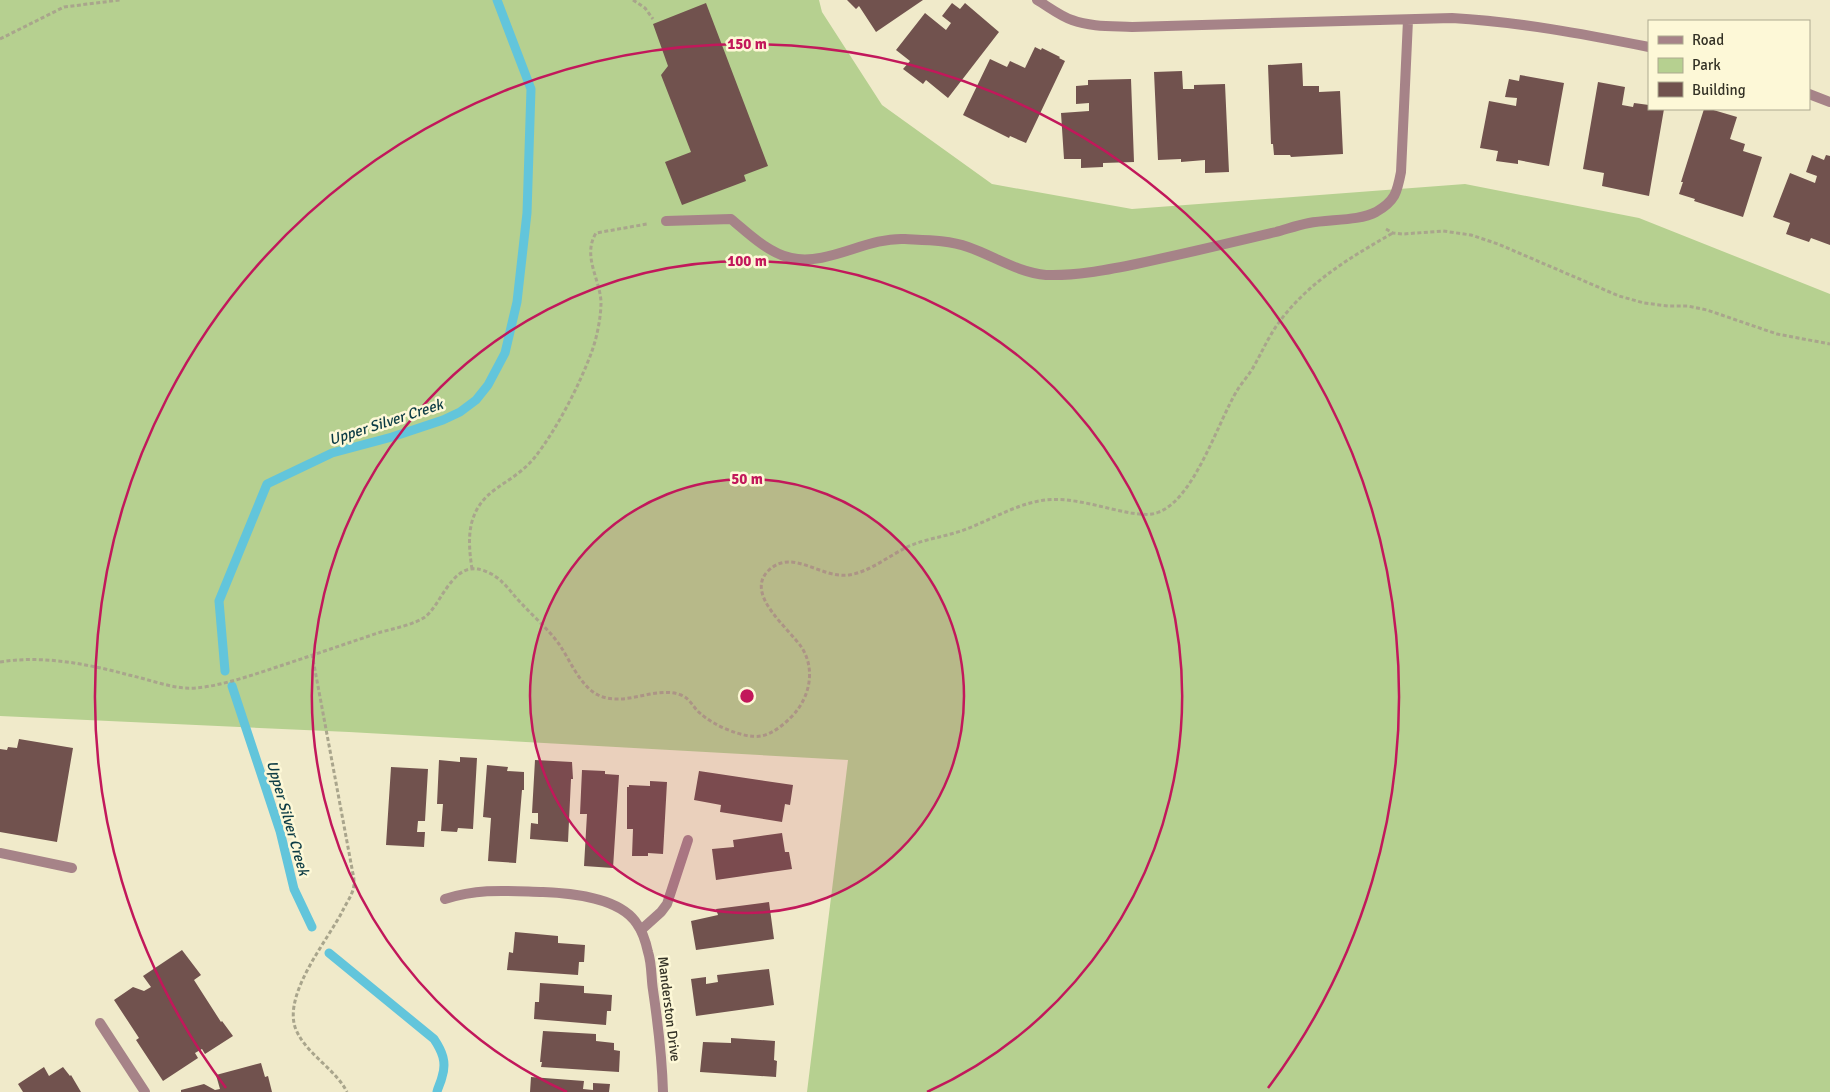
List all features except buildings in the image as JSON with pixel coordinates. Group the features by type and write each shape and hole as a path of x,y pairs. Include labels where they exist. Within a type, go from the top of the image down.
{"street":[{"path":"1038,0 1060,15 1073,21 1104,26 1132,27 1452,18 1501,21 1552,28 1648,47"},
{"path":"666,221 731,218 762,244 788,258 803,260 828,256 885,239 905,239 955,243 982,252 1024,271 1044,275 1065,275 1096,272 1149,261 1309,223 1364,216 1374,213 1385,206 1398,189 1401,172 1408,20"},
{"path":"1810,94 1830,102"},
{"path":"445,899 483,890 552,892 581,896 607,903 625,912 637,923 641,930 667,904 688,840"},
{"path":"0,853 72,868"},
{"name":"Manderston Drive","path":"641,930 649,955 661,1048 663,1092"},
{"path":"100,1023 145,1092"}],"path":[{"path":"0,39 64,7 120,0"},
{"path":"633,0 645,8 653,19"},
{"path":"1364,216 1393,233 1443,231 1471,235 1498,244 1619,296 1644,303 1688,306 1777,334 1830,344"},
{"path":"472,569 470,540 473,514 494,489 520,471 541,449 577,386 593,349 601,302 591,258 590,242 596,233 666,221"},
{"path":"0,662 17,659 70,662 164,685 188,688 213,685 424,617 451,582 459,575 479,568 501,580 552,636 585,683 597,695 622,699 665,692 684,696 695,709 714,723 746,736 760,737 774,731 799,708 806,695 809,682 809,665 803,649 774,615 763,595 761,584 764,573 777,564 793,562 805,564 834,575 848,575 868,568 925,540 960,531 1017,507 1039,501 1070,500 1137,514 1159,512 1179,497 1198,470 1238,389 1250,373 1280,320 1322,277 1346,260 1393,233"},
{"path":"312,654 354,886 341,914 304,980 296,998 293,1018 300,1037 347,1092"}],"green space":[{"path":"0,0 819,0 822,12 882,105 992,184 1132,209 1465,184 1639,218 1830,294 1830,1092 807,1092 848,760 349,732 0,716"}],"waterway":[{"name":"Upper Silver Creek","path":"225,671 219,601 267,484 332,453 392,437 443,420 460,412 476,400 488,385 505,353 517,302 527,213 531,89 497,0"},
{"name":"Upper Silver Creek","path":"232,686 280,831 294,889 312,927"},
{"name":"Upper Silver Creek","path":"329,953 434,1039 444,1062 442,1079 437,1092"}]}
